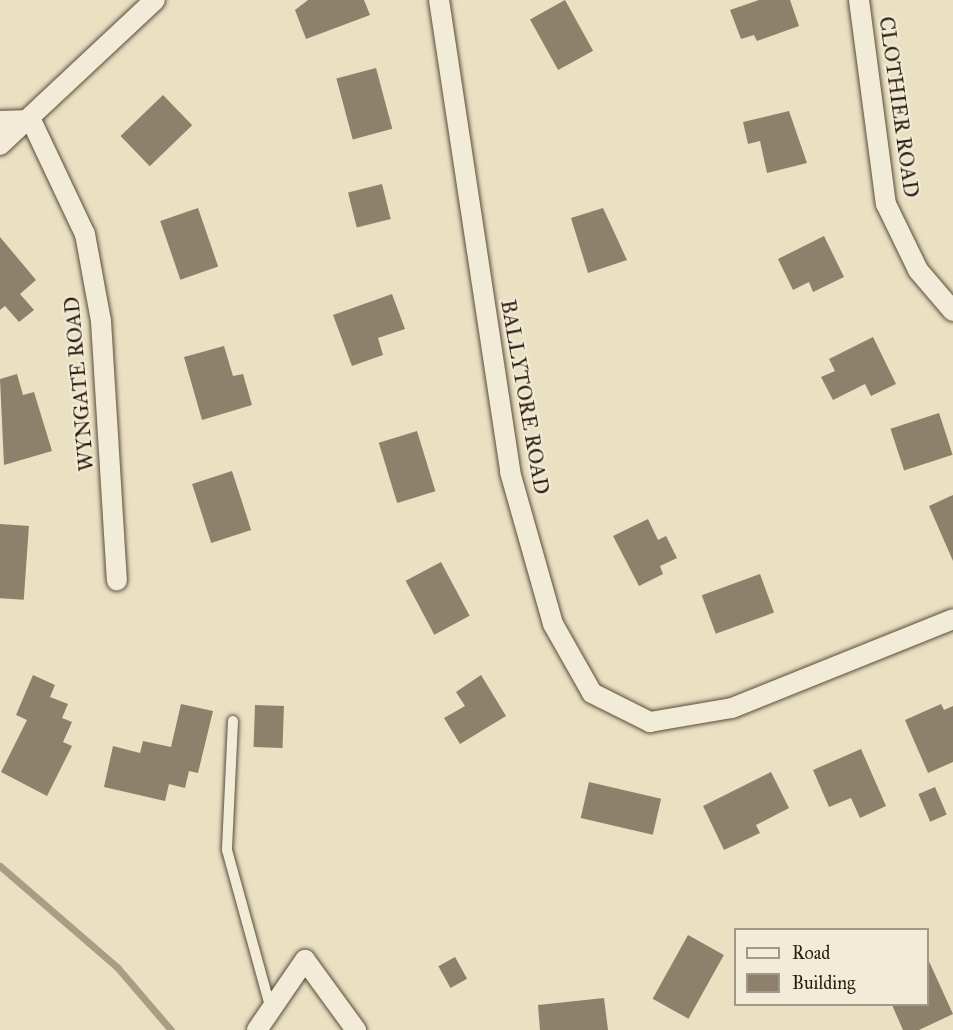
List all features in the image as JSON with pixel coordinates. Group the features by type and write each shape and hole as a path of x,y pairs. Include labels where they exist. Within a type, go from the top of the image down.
{"street":[{"path":"0,144 31,120 155,0"},
{"name":"BALLYTORE ROAD","path":"439,0 510,471 553,624 592,693 650,722 732,708 953,619"},
{"name":"CLOTHIER ROAD","path":"859,0 886,204 918,270 953,311"},
{"path":"0,121 31,120"},
{"name":"WYNGATE ROAD","path":"31,120 85,234 102,321 117,580"},
{"path":"257,1030 305,960 356,1030"}],"lane":[{"path":"233,721 227,850 271,1010"}],"building":[{"path":"308,0 364,0 370,15 306,39 295,10"},
{"path":"565,0 593,51 558,70 530,19"},
{"path":"759,0 790,0 799,26 757,41 754,35 741,39 730,10"},
{"path":"376,68 392,129 353,139 336,79"},
{"path":"163,95 192,125 150,166 121,136"},
{"path":"789,111 807,163 767,173 760,141 748,144 743,122"},
{"path":"382,184 391,219 357,227 348,192"},
{"path":"198,208 218,267 180,280 160,221"},
{"path":"603,208 627,260 588,273 571,218"},
{"path":"824,236 844,277 813,292 809,282 793,290 778,259"},
{"path":"0,237 36,280 20,294 34,310 19,322 5,306 0,310"},
{"path":"392,294 405,329 378,338 383,355 352,366 333,315"},
{"path":"873,337 896,384 871,396 865,384 833,400 821,377 835,371 829,359"},
{"path":"224,346 233,376 243,374 252,405 202,420 184,357"},
{"path":"17,374 23,395 34,392 52,451 4,465 0,379"},
{"path":"939,413 953,455 904,471 890,429"},
{"path":"417,431 435,491 397,503 379,443"},
{"path":"232,471 251,530 211,543 192,484"},
{"path":"953,495 953,561 929,506"},
{"path":"648,519 658,540 666,536 677,558 660,566 663,574 639,586 613,536"},
{"path":"0,524 29,526 24,600 0,598"},
{"path":"441,562 470,616 434,635 406,581"},
{"path":"760,574 774,613 716,634 702,595"},
{"path":"33,675 55,685 50,697 68,704 62,718 72,722 63,742 72,746 47,796 1,772 27,720 16,715"},
{"path":"481,675 506,716 460,744 444,718 465,706 456,692"},
{"path":"181,704 213,711 198,773 189,771 185,788 169,784 165,801 104,787 113,746 140,753 143,741 171,747"},
{"path":"941,704 944,710 953,706 953,762 928,773 905,720"},
{"path":"255,705 284,706 283,748 254,747"},
{"path":"861,749 886,806 860,818 851,798 829,807 813,770"},
{"path":"771,772 789,808 756,825 760,833 724,850 703,806"},
{"path":"589,782 661,799 653,835 581,818"},
{"path":"935,787 947,815 930,822 918,794"},
{"path":"688,935 724,955 688,1019 653,999"},
{"path":"455,957 467,979 451,988 438,966"},
{"path":"929,961 953,1014 919,1030 903,1030 892,1006 929,1006"},
{"path":"604,998 608,1030 540,1030 538,1005"}],"waterway":[{"path":"0,866 117,967 171,1030"}]}
